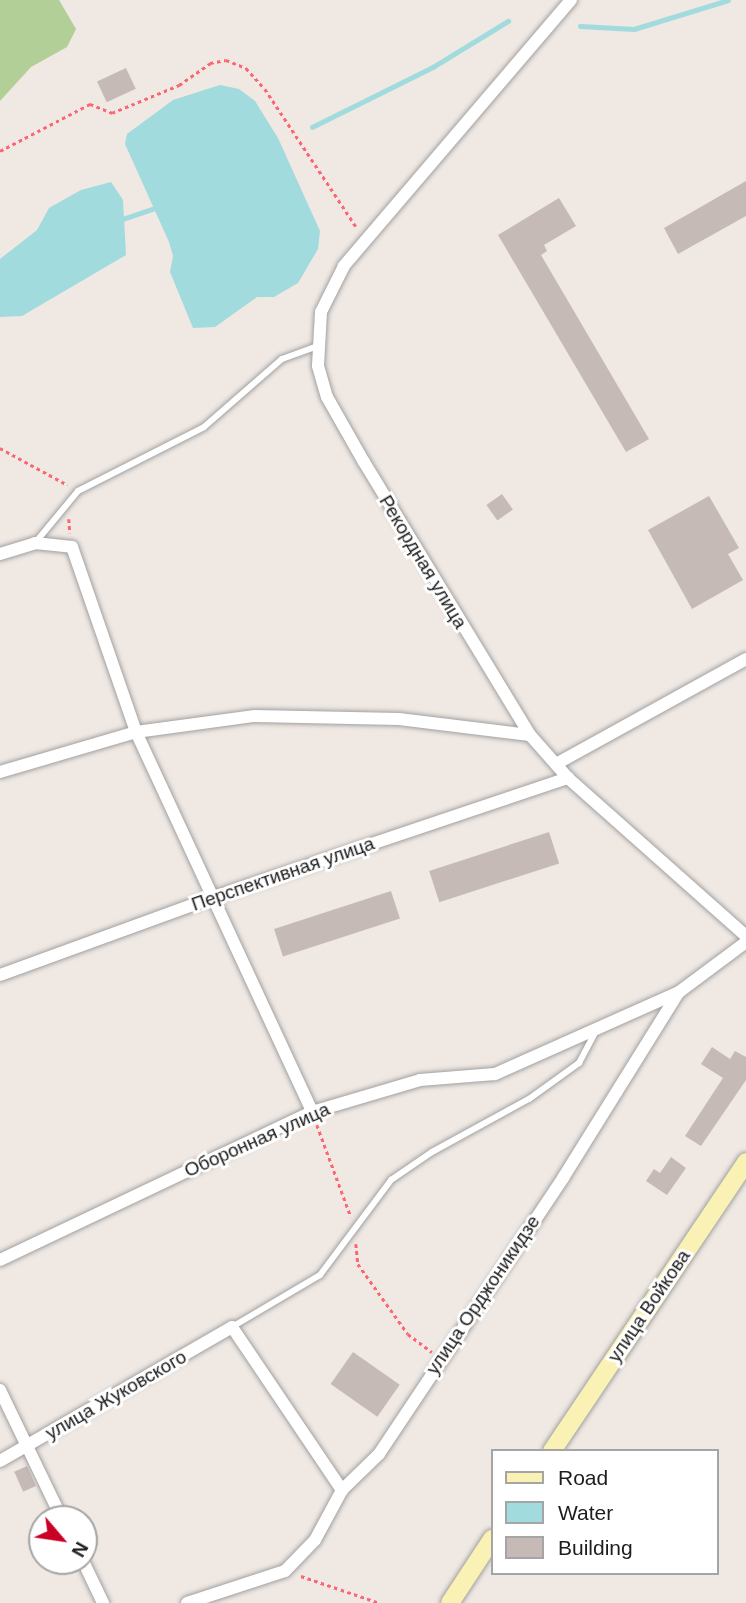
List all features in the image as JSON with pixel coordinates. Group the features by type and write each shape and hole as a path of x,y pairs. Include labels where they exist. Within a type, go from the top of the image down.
{"street":[{"name":"Рекордная улица","path":"571,0 363,240 327,296 317,346 322,380 333,408 456,619 530,735 568,778 746,936"},
{"path":"0,554 35,543 72,547 136,732 312,1112"},
{"path":"556,764 746,659"},
{"path":"0,772 136,732 254,716 399,719 530,735"},
{"name":"Перспективная улица","path":"0,975 211,898 568,778"},
{"name":"улица Орджоникидзе","path":"187,1603 285,1572 315,1540 342,1490 379,1454 440,1358 563,1178 679,992 746,942"},
{"name":"Оборонная улица","path":"0,1260 312,1112 420,1080 495,1074 679,992"},
{"name":"улица Войкова","path":"553,1449 746,1162"},
{"path":"232,1327 342,1490"},
{"name":"улица Жуковского","path":"0,1461 232,1327"},
{"path":"0,1390 55,1505"},
{"path":"450,1603 490,1542"},
{"path":"90,1575 103,1603"}],"lane":[{"path":"35,543 76,493 204,427 282,359 317,346"},
{"path":"232,1327 320,1275 391,1180 432,1152 528,1099 579,1063 597,1029"}],"path":[{"path":"0,151 90,104 112,113 179,85 210,63 226,60 246,68 265,89 363,240"},
{"path":"0,448 76,493 68,518 72,547"},
{"path":"312,1112 354,1226 358,1264 408,1334 440,1358"},
{"path":"285,1572 340,1586 380,1603"}],"green space":[{"path":"0,0 59,0 76,29 67,47 31,67 0,101"}],"water":[{"path":"220,85 239,89 255,101 278,138 320,231 318,249 298,283 274,297 257,297 215,327 193,328 170,272 173,256 169,242 125,144 127,134 173,100"},
{"path":"111,182 123,200 126,255 22,316 0,317 0,259 37,230 49,208 81,190"}],"building":[{"path":"126,68 136,89 107,102 97,82"},
{"path":"746,181 746,216 678,254 664,228"},
{"path":"559,198 576,226 544,245 547,251 541,255 649,439 626,452 498,235"},
{"path":"502,494 513,510 497,520 486,505"},
{"path":"709,496 739,548 728,554 743,580 692,609 648,530"},
{"path":"549,832 559,863 439,902 429,871"},
{"path":"391,891 400,919 283,957 274,929"},
{"path":"712,1047 730,1059 735,1051 746,1057 746,1080 701,1146 685,1136 723,1078 701,1064"},
{"path":"671,1157 686,1168 667,1195 646,1181 654,1169 660,1173"},
{"path":"353,1352 400,1385 377,1417 331,1384"},
{"path":"27,1466 36,1486 23,1492 14,1472"}],"waterway":[{"path":"580,26 634,29 728,0"},
{"path":"312,127 433,67 508,21"},
{"path":"120,220 155,208"}]}
